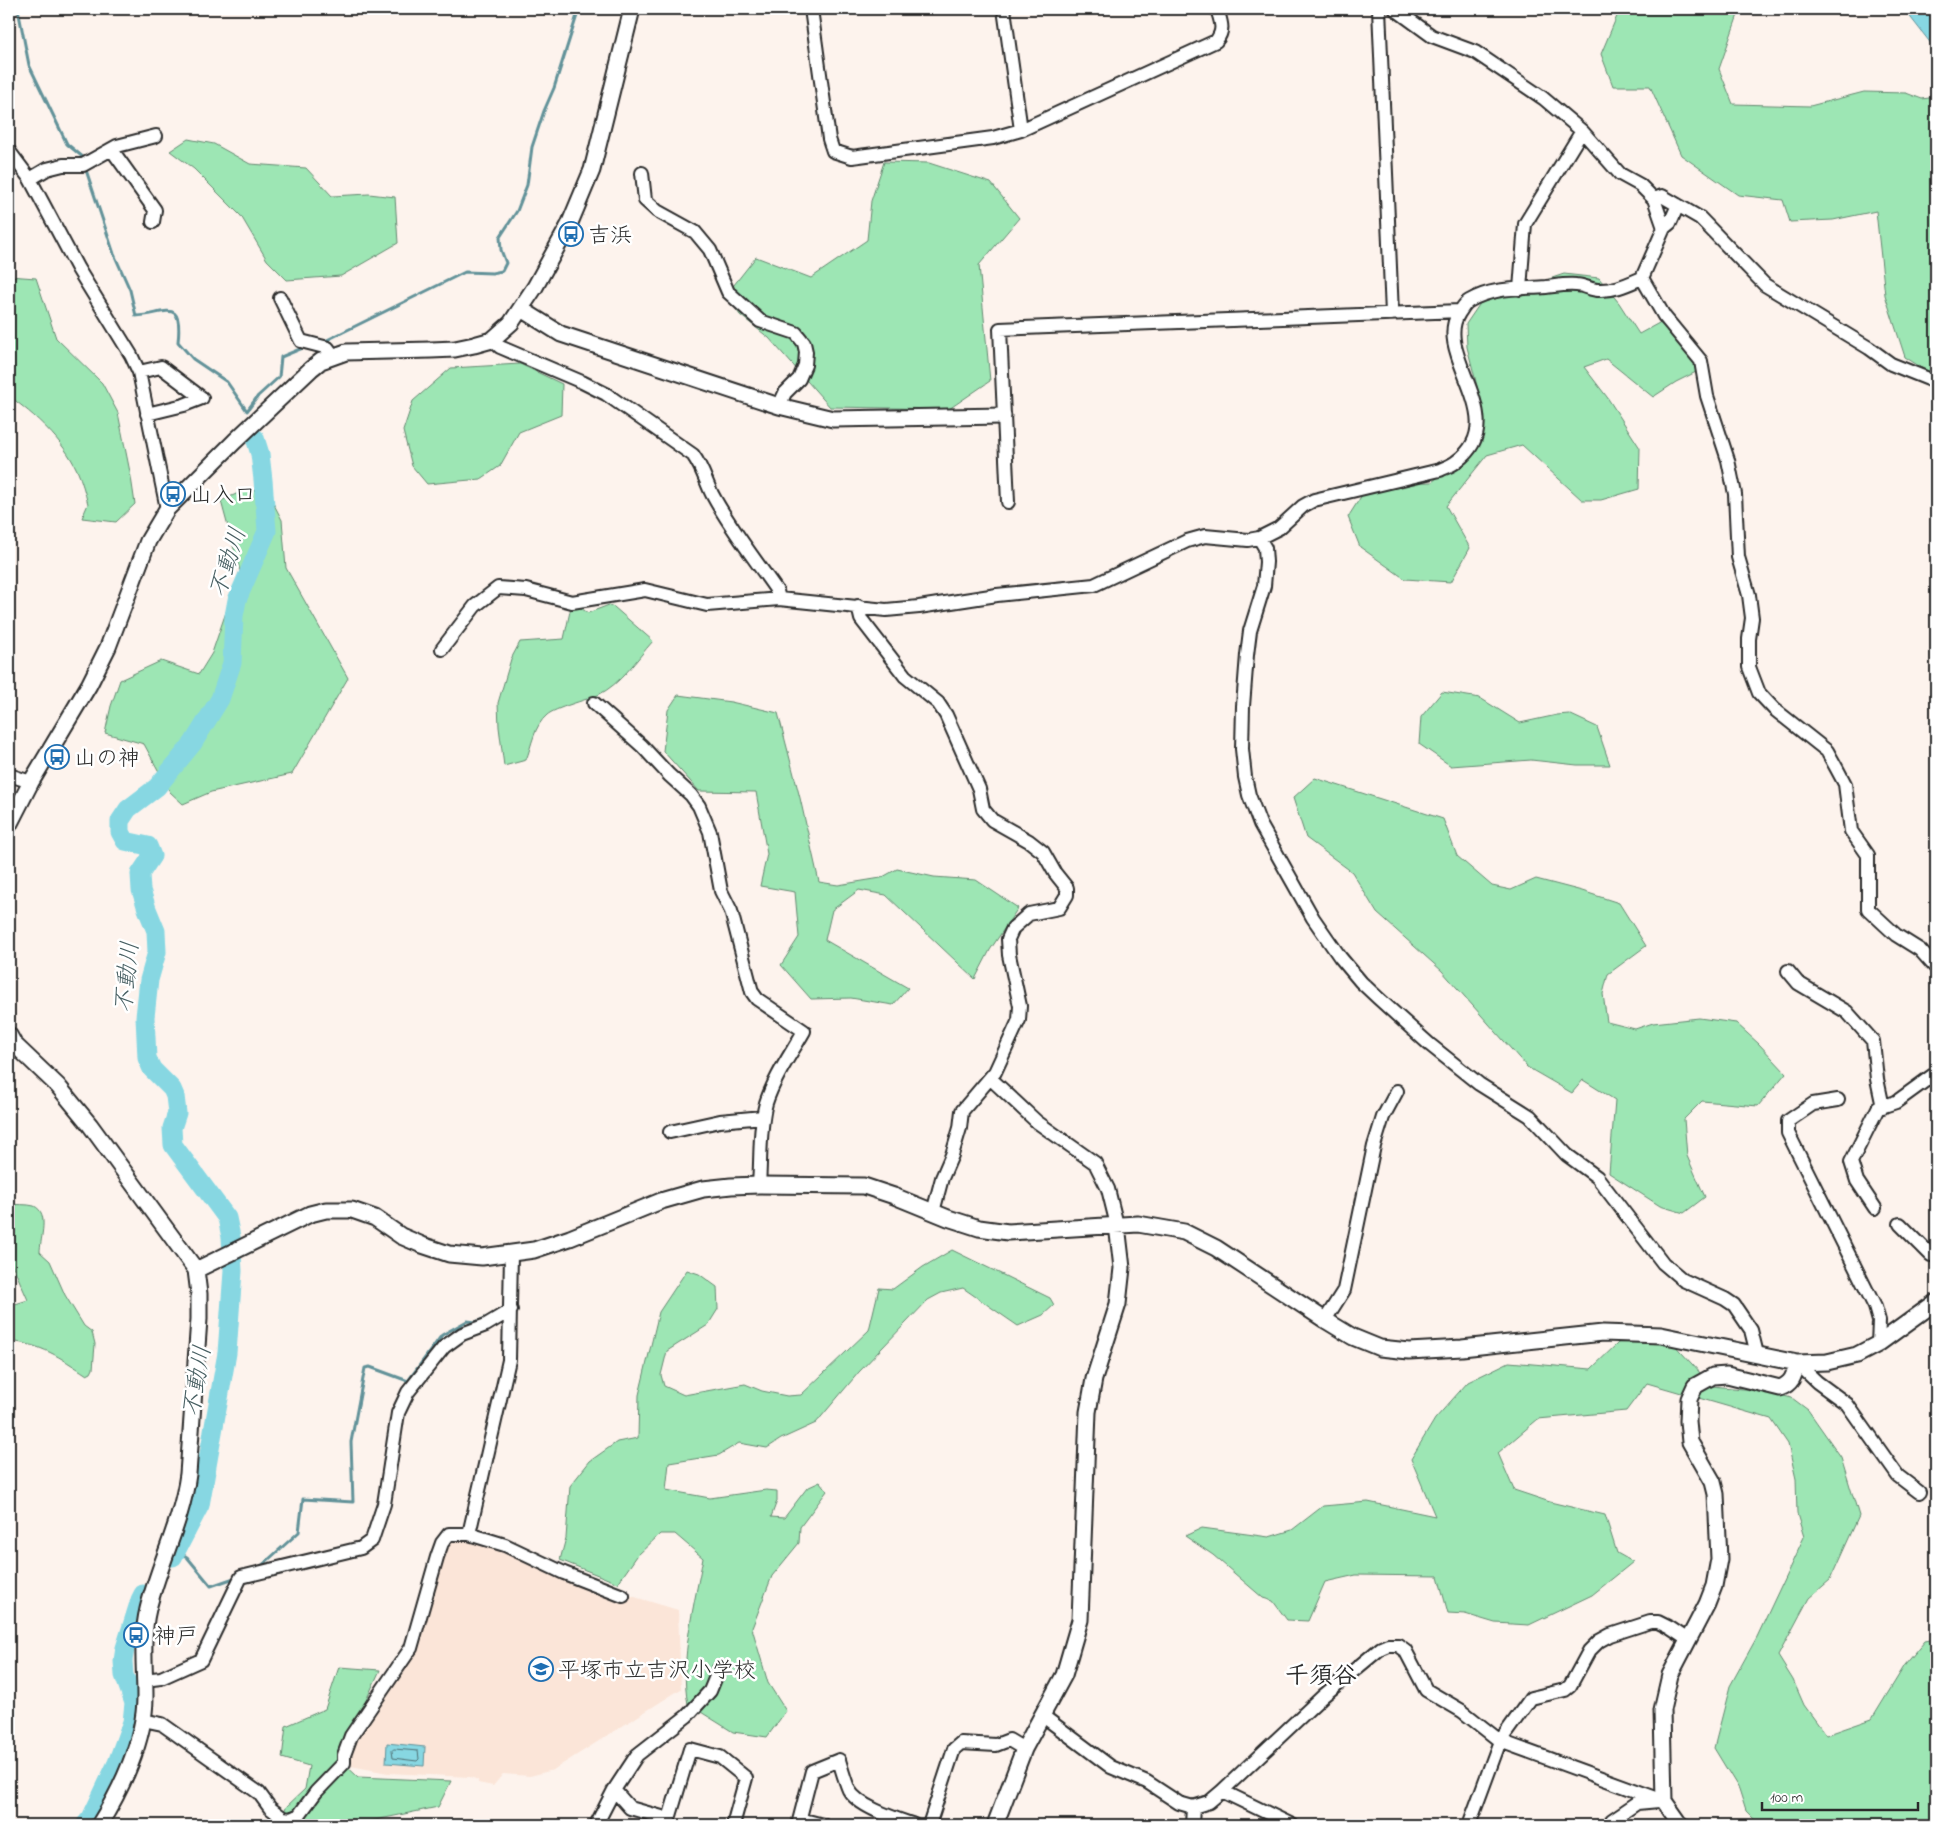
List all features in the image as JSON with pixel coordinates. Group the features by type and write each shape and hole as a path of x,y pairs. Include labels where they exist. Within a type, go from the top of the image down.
{"street":[{"path":"9,825 31,782 93,678 108,647 148,541 168,509 235,441 321,361 357,351 455,349 492,340 511,323 570,225 592,170 632,9"},
{"path":"811,9 828,139 833,151 852,157 993,138 1021,130 1216,41 1222,34 1222,24 1217,9"},
{"path":"1004,9 1021,130"},
{"path":"1379,9 1392,314"},
{"path":"1395,9 1432,36 1475,52 1544,98 1582,131 1620,174 1640,185 1654,199 1664,228"},
{"path":"1520,288 1525,224 1582,131"},
{"path":"30,179 55,166 83,165 117,146 156,136"},
{"path":"112,150 155,210 153,222"},
{"path":"9,151 30,179 78,269 131,355 139,372 168,509"},
{"path":"642,173 645,200 657,211 695,232 710,250 728,292 760,321 796,333 804,343 806,352 805,365 799,379 785,393 779,406"},
{"path":"1654,199 1662,196 1700,218 1765,284 1869,348 1891,364 1936,382"},
{"path":"442,649 475,606 498,588 526,590 572,602 645,590 707,605 779,600 886,610 1094,584 1187,541 1205,536 1248,540 1259,538 1279,528 1303,506 1314,500 1440,470 1457,462 1467,452 1474,440 1478,425 1476,402 1455,347 1454,331 1456,318 1466,303 1479,295 1494,290 1577,285 1598,290 1616,288 1642,278 1664,228 1670,223 1678,205"},
{"path":"1642,278 1664,316 1701,361 1707,396 1728,460 1735,494 1738,557 1749,595 1752,618 1749,639 1749,667 1759,693 1774,709 1827,751 1845,784 1852,831 1868,855 1868,909 1896,935 1920,950 1936,968"},
{"path":"280,298 301,341 328,348 334,356"},
{"path":"521,309 562,334 779,406 834,419 1003,416"},
{"path":"1008,502 1000,328 1460,311"},
{"path":"492,340 500,348 606,394 694,455 702,468 711,492 730,524 777,591 779,600"},
{"path":"139,372 161,367 202,398 184,405 148,414"},
{"path":"1259,538 1266,548 1266,562 1264,586 1250,632 1247,655 1242,749 1245,777 1249,795 1260,824 1313,918 1340,957 1361,982 1378,998 1429,1044 1472,1078 1530,1116 1567,1155 1596,1177 1663,1263 1683,1280 1726,1299 1734,1305 1751,1330 1757,1354"},
{"path":"858,606 861,620 905,676 938,703 946,715 979,789 983,808 992,820 1044,852 1055,873 1067,888 1067,895 1060,908 1030,914 1013,928 1008,939 1012,971 1020,1006 1019,1020 995,1072 962,1110 960,1128 952,1156 942,1178 934,1212"},
{"path":"594,704 642,746 691,795 699,806 710,832 721,890 731,911 752,992 757,999 804,1031 771,1090 763,1117 759,1185"},
{"path":"9,774 31,782"},
{"path":"1788,971 1798,983 1847,1012 1873,1041 1877,1078 1884,1107"},
{"path":"9,1035 14,1044 58,1086 74,1105 196,1270 199,1316 185,1497 148,1611 144,1634 143,1720 136,1747 109,1809 99,1825"},
{"path":"1875,1208 1857,1181 1851,1162 1878,1108 1896,1102 1936,1073"},
{"path":"990,1078 1038,1122 1094,1163 1108,1189 1117,1225 1122,1268 1118,1304 1094,1379 1088,1412 1080,1620 1064,1674 1024,1749 995,1825"},
{"path":"1325,1320 1344,1290 1374,1146 1383,1117 1397,1092"},
{"path":"1838,1100 1813,1104 1788,1121 1788,1133 1875,1307 1879,1321 1878,1344"},
{"path":"670,1132 720,1120 763,1117"},
{"path":"196,1270 310,1214 326,1210 352,1210 375,1218 408,1239 449,1254 482,1257 534,1250 669,1199 703,1190 759,1185 864,1186 979,1228 1008,1232 1138,1224 1184,1232 1216,1248 1353,1337 1380,1348 1409,1351 1462,1348 1602,1333 1661,1335 1797,1363 1827,1362 1857,1355 1878,1344 1936,1302"},
{"path":"1900,1224 1931,1254 1936,1254"},
{"path":"469,1534 509,1360 511,1254"},
{"path":"144,1680 161,1678 201,1660 241,1577 361,1548 372,1540 384,1504 398,1413 408,1392 444,1347 462,1334 486,1325 511,1310"},
{"path":"1797,1363 1817,1382 1847,1404 1898,1476 1919,1492"},
{"path":"1680,1825 1664,1801 1662,1710 1670,1675 1707,1604 1714,1586 1719,1559 1714,1482 1690,1442 1688,1421 1689,1399 1695,1386 1712,1376 1727,1375 1780,1388 1788,1385 1794,1377 1797,1363"},
{"path":"143,1720 162,1724 259,1793 270,1808 283,1818 291,1819 299,1815 316,1792 344,1764 344,1754 351,1736 411,1648 442,1543 449,1534 469,1534 505,1546 564,1573 623,1596"},
{"path":"1469,1825 1500,1741 1531,1698 1565,1690 1570,1686 1589,1651 1599,1641 1610,1635 1650,1622 1658,1622 1688,1640"},
{"path":"1043,1716 1111,1767 1147,1782 1179,1803 1193,1807 1209,1802 1323,1696 1381,1648 1388,1645 1398,1645 1405,1650 1426,1690 1462,1711 1500,1741 1664,1801"},
{"path":"596,1825 614,1790 637,1755 687,1716 710,1691 719,1668"},
{"path":"929,1825 954,1749 961,1743 996,1744 1009,1740 1024,1749"},
{"path":"614,1790 630,1808 668,1822 690,1749 720,1757 746,1778 733,1825"},
{"path":"823,1825 799,1822 812,1771 839,1760 850,1792 858,1800 882,1814 914,1825"},
{"path":"1222,1791 1292,1825"},
{"path":"1610,1825 1612,1820 1637,1803 1664,1801"},
{"path":"1192,1825 1193,1807"}],"shaded area":[{"name":"平塚市立吉沢小学校","path":"476,1539 625,1594 678,1610 681,1689 553,1770 530,1776 503,1774 493,1786 478,1783 478,1780 470,1777 388,1773 345,1765 366,1724 415,1649 440,1554 449,1542"}],"green space":[{"path":"1620,9 1740,9 1719,69 1733,104 1810,106 1864,92 1906,93 1922,99 1936,97 1936,377 1905,357 1885,295 1876,211 1833,220 1790,222 1783,200 1738,195 1681,155 1650,86 1613,86 1601,54"},
{"path":"188,139 214,144 250,164 306,168 332,196 369,194 395,197 398,243 341,276 287,280 267,260 241,216 194,169 170,151"},
{"path":"884,162 929,163 991,183 1019,218 979,265 990,381 949,409 830,407 769,338 740,315 726,295 756,257 811,278 867,240 871,201"},
{"path":"1564,274 1599,278 1619,303 1639,334 1659,323 1696,352 1698,371 1653,397 1606,359 1584,367 1607,397 1640,448 1639,489 1601,500 1582,500 1522,445 1487,455 1446,506 1470,548 1451,582 1405,579 1360,547 1348,517 1369,484 1432,482 1479,443 1484,413 1467,347 1466,324 1481,302"},
{"path":"9,276 36,278 56,338 102,383 118,413 135,504 116,522 82,518 88,504 77,470 71,459 56,438 29,411 9,396"},
{"path":"520,364 562,384 561,415 519,432 500,466 481,479 427,484 412,466 403,431 413,401 451,368"},
{"path":"247,489 268,493 282,520 286,568 348,678 292,774 211,792 183,804 170,792 144,744 105,733 111,706 120,680 161,661 199,674 212,653 240,571 221,501"},
{"path":"572,602 588,613 609,605 614,607 653,641 614,685 598,695 547,715 536,730 526,760 504,766 498,703 511,659 520,642 564,639"},
{"path":"1442,692 1480,698 1520,723 1569,714 1597,727 1610,765 1577,765 1531,760 1451,766 1419,744 1421,717"},
{"path":"678,695 731,702 778,713 819,882 838,885 881,878 897,869 934,877 976,880 1018,908 990,950 975,979 886,895 859,890 832,910 825,940 908,988 893,1005 851,998 811,999 781,965 799,937 795,892 760,886 767,854 756,792 699,791 663,751 668,710"},
{"path":"1315,778 1443,819 1457,856 1492,886 1511,890 1536,879 1619,903 1646,946 1608,974 1603,994 1607,1022 1635,1029 1653,1023 1699,1018 1736,1023 1786,1073 1758,1106 1702,1101 1684,1119 1687,1156 1705,1197 1684,1213 1660,1206 1609,1173 1615,1100 1583,1080 1572,1093 1527,1067 1442,971 1377,913 1352,872 1306,838 1293,798"},
{"path":"9,1204 34,1206 42,1214 43,1226 40,1252 50,1261 65,1295 84,1326 92,1332 95,1344 93,1369 87,1375 50,1352 31,1345 9,1341 9,1306 28,1300 12,1264"},
{"path":"952,1250 1050,1298 1054,1305 1043,1315 1018,1326 963,1288 941,1293 928,1300 859,1372 816,1423 781,1439 767,1448 739,1443 719,1455 669,1463 666,1490 710,1498 766,1490 777,1491 777,1501 771,1517 784,1518 807,1488 820,1482 827,1491 800,1527 799,1543 772,1576 752,1628 768,1683 786,1711 767,1737 733,1732 688,1704 685,1670 689,1631 703,1558 675,1534 660,1534 637,1556 618,1583 560,1560 566,1538 570,1486 590,1461 617,1442 638,1438 639,1395 659,1312 687,1270 699,1274 717,1287 718,1309 708,1325 667,1351 661,1375 664,1386 684,1395 745,1384 762,1391 787,1396 801,1395 869,1330 879,1288 893,1289 923,1267"},
{"path":"1671,1341 1712,1386 1763,1391 1792,1398 1808,1410 1841,1457 1859,1516 1830,1580 1809,1598 1778,1656 1793,1680 1804,1705 1826,1735 1872,1719 1905,1665 1925,1641 1936,1639 1936,1825 1760,1825 1746,1811 1739,1789 1714,1748 1730,1686 1757,1637 1804,1537 1797,1514 1796,1479 1788,1444 1771,1419 1647,1383 1626,1411 1538,1419 1498,1453 1514,1490 1550,1502 1605,1515 1617,1553 1633,1562 1592,1595 1529,1625 1495,1623 1465,1614 1448,1613 1438,1576 1356,1575 1325,1582 1308,1621 1287,1620 1273,1601 1263,1598 1213,1555 1185,1536 1202,1528 1269,1537 1292,1530 1323,1506 1368,1502 1435,1516 1411,1459 1435,1419 1468,1382 1509,1362 1591,1369 1618,1343"},
{"path":"339,1667 380,1670 339,1759 358,1777 451,1781 438,1807 351,1825 278,1825 286,1807 305,1789 309,1766 282,1758 286,1726 325,1709"}],"water":[{"path":"1904,9 1936,9 1936,50"},
{"path":"387,1743 425,1747 424,1766 386,1763"}],"waterway":[{"path":"18,9 29,65 67,144 84,158 84,161"},
{"path":"323,342 465,272 492,273 502,271 506,263 501,250 500,237 517,211 527,185 532,147 554,88 579,9"},
{"path":"85,167 114,254 130,290 136,316 170,311 175,313 178,318 178,342 193,359 227,382 247,411 258,396 279,377 281,357 305,347"},
{"name":"不動川","path":"173,1557 200,1505 227,1353 233,1271 231,1237 227,1218 173,1145 172,1128 177,1113 175,1096 172,1089 152,1069 147,1058 145,1017 149,980 157,952 156,931 141,890 140,874 152,856 148,846 125,841 120,832 120,821 128,809 157,787 193,743 220,699 232,663 234,616 237,600 267,531 260,454 255,438"},
{"path":"259,1568 299,1532 303,1499 353,1502 351,1442 365,1368 370,1367 408,1381 442,1335 467,1321 476,1322 488,1317"},
{"path":"177,1551 187,1557 211,1586 237,1577"},
{"name":"不動川","path":"85,1825 91,1818 117,1763 132,1722 134,1703 124,1675 123,1661 125,1648 143,1594"}],"place":[{"name":"吉浜","path":"571,234"},
{"name":"山入口","path":"173,494"},
{"name":"山の神","path":"57,757"},
{"name":"神戸","path":"136,1635"},
{"name":"平塚市立吉沢小学校","path":"541,1669"}],"district":[{"name":"千須谷","path":"1321,1675"}]}
